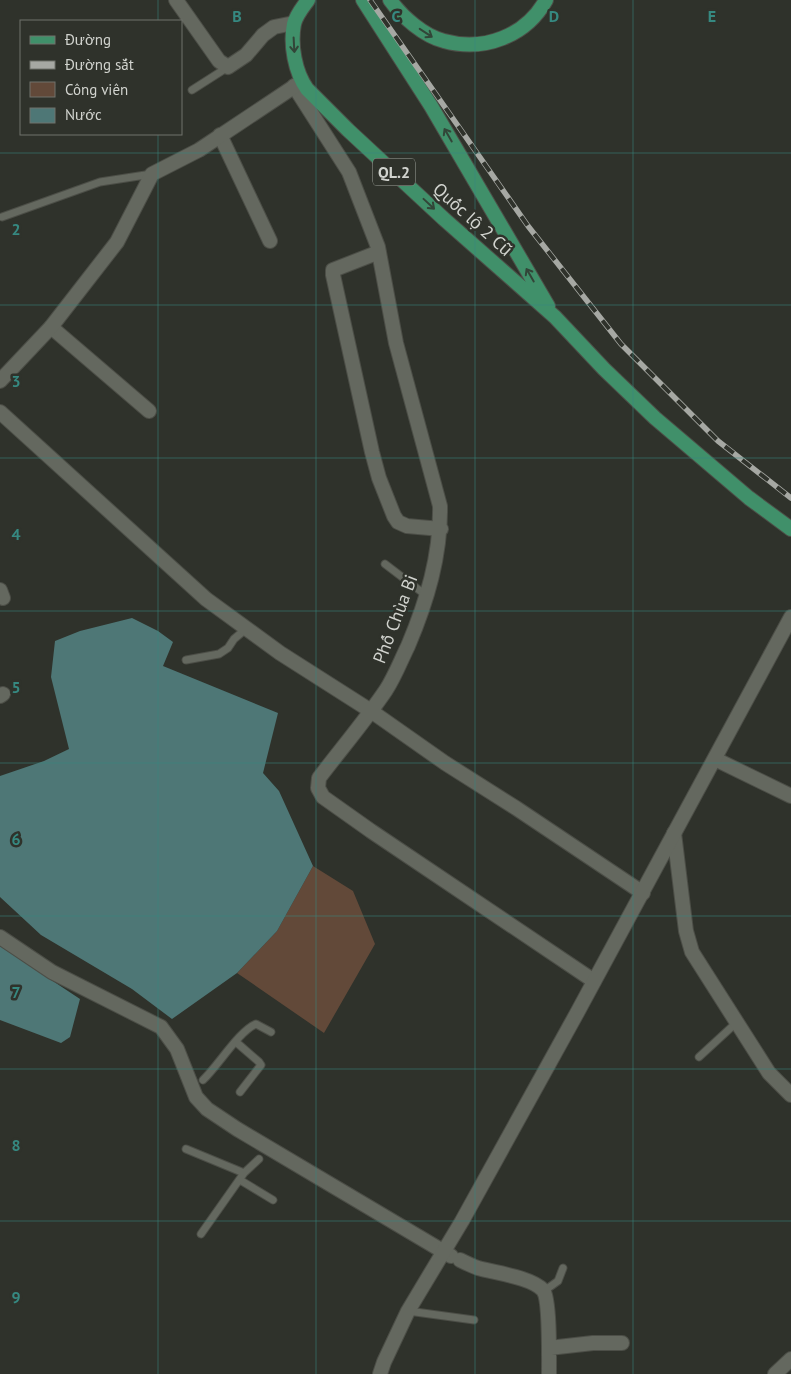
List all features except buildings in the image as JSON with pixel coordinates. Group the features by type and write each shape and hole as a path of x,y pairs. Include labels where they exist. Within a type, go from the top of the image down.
{"main road":[{"name":"Quốc lộ 2 Cũ","path":"308,0 299,12 294,24 293,44 298,84 306,89 348,130 555,318 655,418 749,498 791,529"},
{"name":"Quốc lộ 2 Cũ","path":"363,0 431,106 555,318"},
{"path":"390,0 411,21 434,38 444,42 472,45 498,40 511,35 532,19 546,0"}],"street":[{"path":"176,0 219,61 228,67 246,55 263,35 274,27 294,24"},
{"path":"0,381 51,327 117,242 152,174 199,150 298,84"},
{"name":"Phố Chùa Bi","path":"298,84 349,172 379,252 397,348 437,488 441,530 428,596 403,657 387,688 319,778 318,788 323,797 594,981"},
{"path":"220,135 270,241"},
{"path":"379,252 333,270 351,361 379,478 394,516 398,522 407,526 441,530"},
{"path":"51,327 149,411"},
{"path":"0,412 206,599 280,652 371,711 445,764 516,808 643,893"},
{"path":"380,1374 408,1311 452,1255 594,981 791,617"},
{"path":"715,759 791,796"},
{"path":"674,834 686,931 692,952 769,1073 791,1095"},
{"path":"0,937 52,972 161,1027 177,1049 197,1085 196,1097 207,1109 269,1151 452,1255 476,1267 534,1284 544,1291 549,1348 549,1374"},
{"path":"549,1348 593,1343 622,1343"},
{"path":"775,1374 791,1358"}],"lane":[{"path":"192,90 228,67"},
{"path":"2,217 100,182 152,174"},
{"path":"385,564 428,596"},
{"path":"186,660 219,654 228,648 234,639 247,628"},
{"path":"699,1057 736,1023"},
{"path":"197,1085 212,1072 236,1042 252,1026 256,1024 271,1032"},
{"path":"236,1042 260,1062 261,1065 240,1092"},
{"path":"186,1149 242,1177 273,1200"},
{"path":"200,1234 242,1177 259,1159"},
{"path":"544,1291 558,1281 563,1268"},
{"path":"408,1311 474,1320"}],"green space":[{"path":"313,866 353,891 375,944 324,1033 237,973 277,931"}],"water":[{"path":"132,618 158,631 173,642 163,666 278,713 263,773 279,791 313,866 277,931 237,973 172,1019 132,989 41,935 0,897 0,776 44,761 69,749 51,677 55,641 80,631"},
{"path":"0,946 80,999 70,1037 61,1043 0,1020"}],"railway":[{"path":"370,0 528,226 621,344 718,441 791,498"}]}
